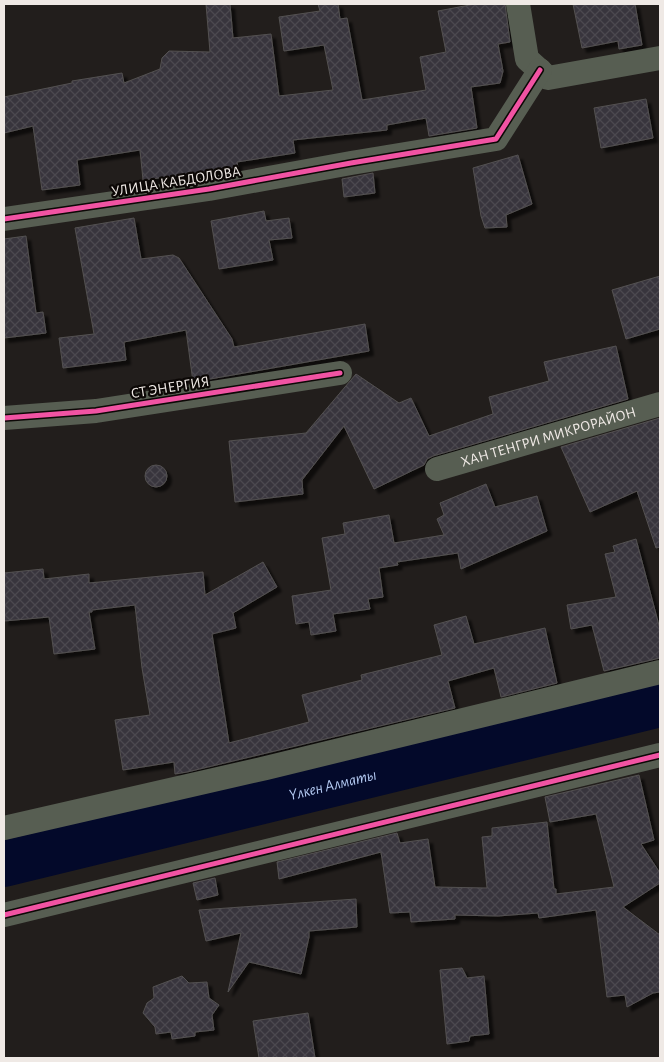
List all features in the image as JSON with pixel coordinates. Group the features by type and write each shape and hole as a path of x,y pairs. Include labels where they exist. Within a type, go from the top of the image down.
{"street":[{"path":"518,4 527,59 548,78 660,58"},
{"name":"УЛИЦА КАБДОЛОВА","path":"4,219 209,189 496,139 540,70"},
{"name":"СТ ЭНЕРГИЯ","path":"4,418 96,411 340,373"},
{"name":"ХАН ТЕНГРИ МИКРОРАЙОН","path":"437,469 660,404"},
{"path":"4,828 266,768 660,672"},
{"path":"4,915 660,755"}],"building":[{"path":"206,4 230,4 233,38 271,34 279,96 333,90 324,45 284,51 279,17 320,11 318,4 338,4 340,19 347,18 362,100 426,90 420,57 446,52 438,11 475,4 505,4 510,42 498,44 503,71 500,83 471,87 477,128 429,136 426,118 387,125 387,130 293,140 295,153 237,162 238,168 143,180 140,150 77,160 80,185 42,190 33,126 4,133 4,97 72,83 72,81 122,73 124,83 160,69 162,58 169,51 210,52"},
{"path":"573,4 635,4 642,45 619,49 618,41 582,48"},
{"path":"646,99 653,138 601,148 594,108"},
{"path":"518,155 532,204 506,215 507,227 485,228 481,216 473,168"},
{"path":"373,173 375,193 344,197 342,179"},
{"path":"264,211 266,221 289,218 292,238 269,240 273,260 219,269 211,221"},
{"path":"134,218 141,259 173,255 179,258 232,339 234,347 365,324 369,351 193,382 186,330 124,342 126,360 63,368 59,338 94,334 75,228"},
{"path":"26,236 36,313 43,312 46,333 4,338 4,239"},
{"path":"660,276 660,329 626,339 612,290"},
{"path":"616,346 628,399 433,456 427,459 424,465 374,489 344,426 302,480 303,494 235,502 229,441 306,433 356,374 399,403 411,398 429,436 493,414 489,397 549,381 544,362"},
{"path":"660,418 660,547 656,548 637,491 590,512 561,447"},
{"path":"156,465 164,468 167,476 164,484 156,487 148,484 145,476 148,468"},
{"path":"486,484 495,507 537,496 547,531 461,569 458,553 397,562 398,565 379,568 383,597 368,599 370,609 333,614 336,631 311,635 309,622 296,624 292,596 331,590 322,538 345,534 343,523 389,515 394,543 444,535 437,519 444,515 440,503"},
{"path":"636,539 660,629 660,658 604,671 592,625 571,629 567,605 616,597 605,554 615,552 613,546"},
{"path":"263,562 277,587 233,613 236,628 212,634 229,743 309,722 302,695 362,680 361,675 442,655 434,625 466,616 474,644 545,628 557,683 501,697 494,668 448,681 455,708 187,772 175,774 174,762 123,770 115,720 150,715 142,668 135,605 92,610 92,612 89,612 95,649 54,654 49,617 4,621 4,573 43,569 44,579 89,574 89,583 203,572 205,595"},
{"path":"639,775 654,840 641,844 660,873 660,883 623,907 660,935 660,992 653,993 627,1007 625,995 607,997 596,910 539,918 538,913 498,916 455,915 455,919 411,922 410,912 390,913 381,852 279,879 277,862 397,833 400,843 428,839 435,887 487,888 482,837 492,836 492,828 547,822 556,894 614,887 596,814 550,822 545,797"},
{"path":"215,878 218,895 197,900 193,883"},
{"path":"356,899 357,927 309,931 301,974 249,962 228,992 241,933 206,941 199,910"},
{"path":"462,968 467,978 484,976 489,1034 470,1036 469,1041 447,1044 440,970"},
{"path":"182,976 189,983 207,982 209,998 219,1005 212,1015 214,1030 195,1032 195,1036 172,1039 171,1032 156,1034 155,1027 143,1013 147,1003 154,998 153,987"},
{"path":"308,1013 315,1058 259,1058 253,1021"}],"waterway":[{"name":"Үлкен Алматы","path":"4,864 660,704"}],"cycle path":[{"path":"4,219 209,189 496,139 540,70"},
{"path":"4,418 96,411 340,373"},
{"path":"4,915 660,755"}]}
